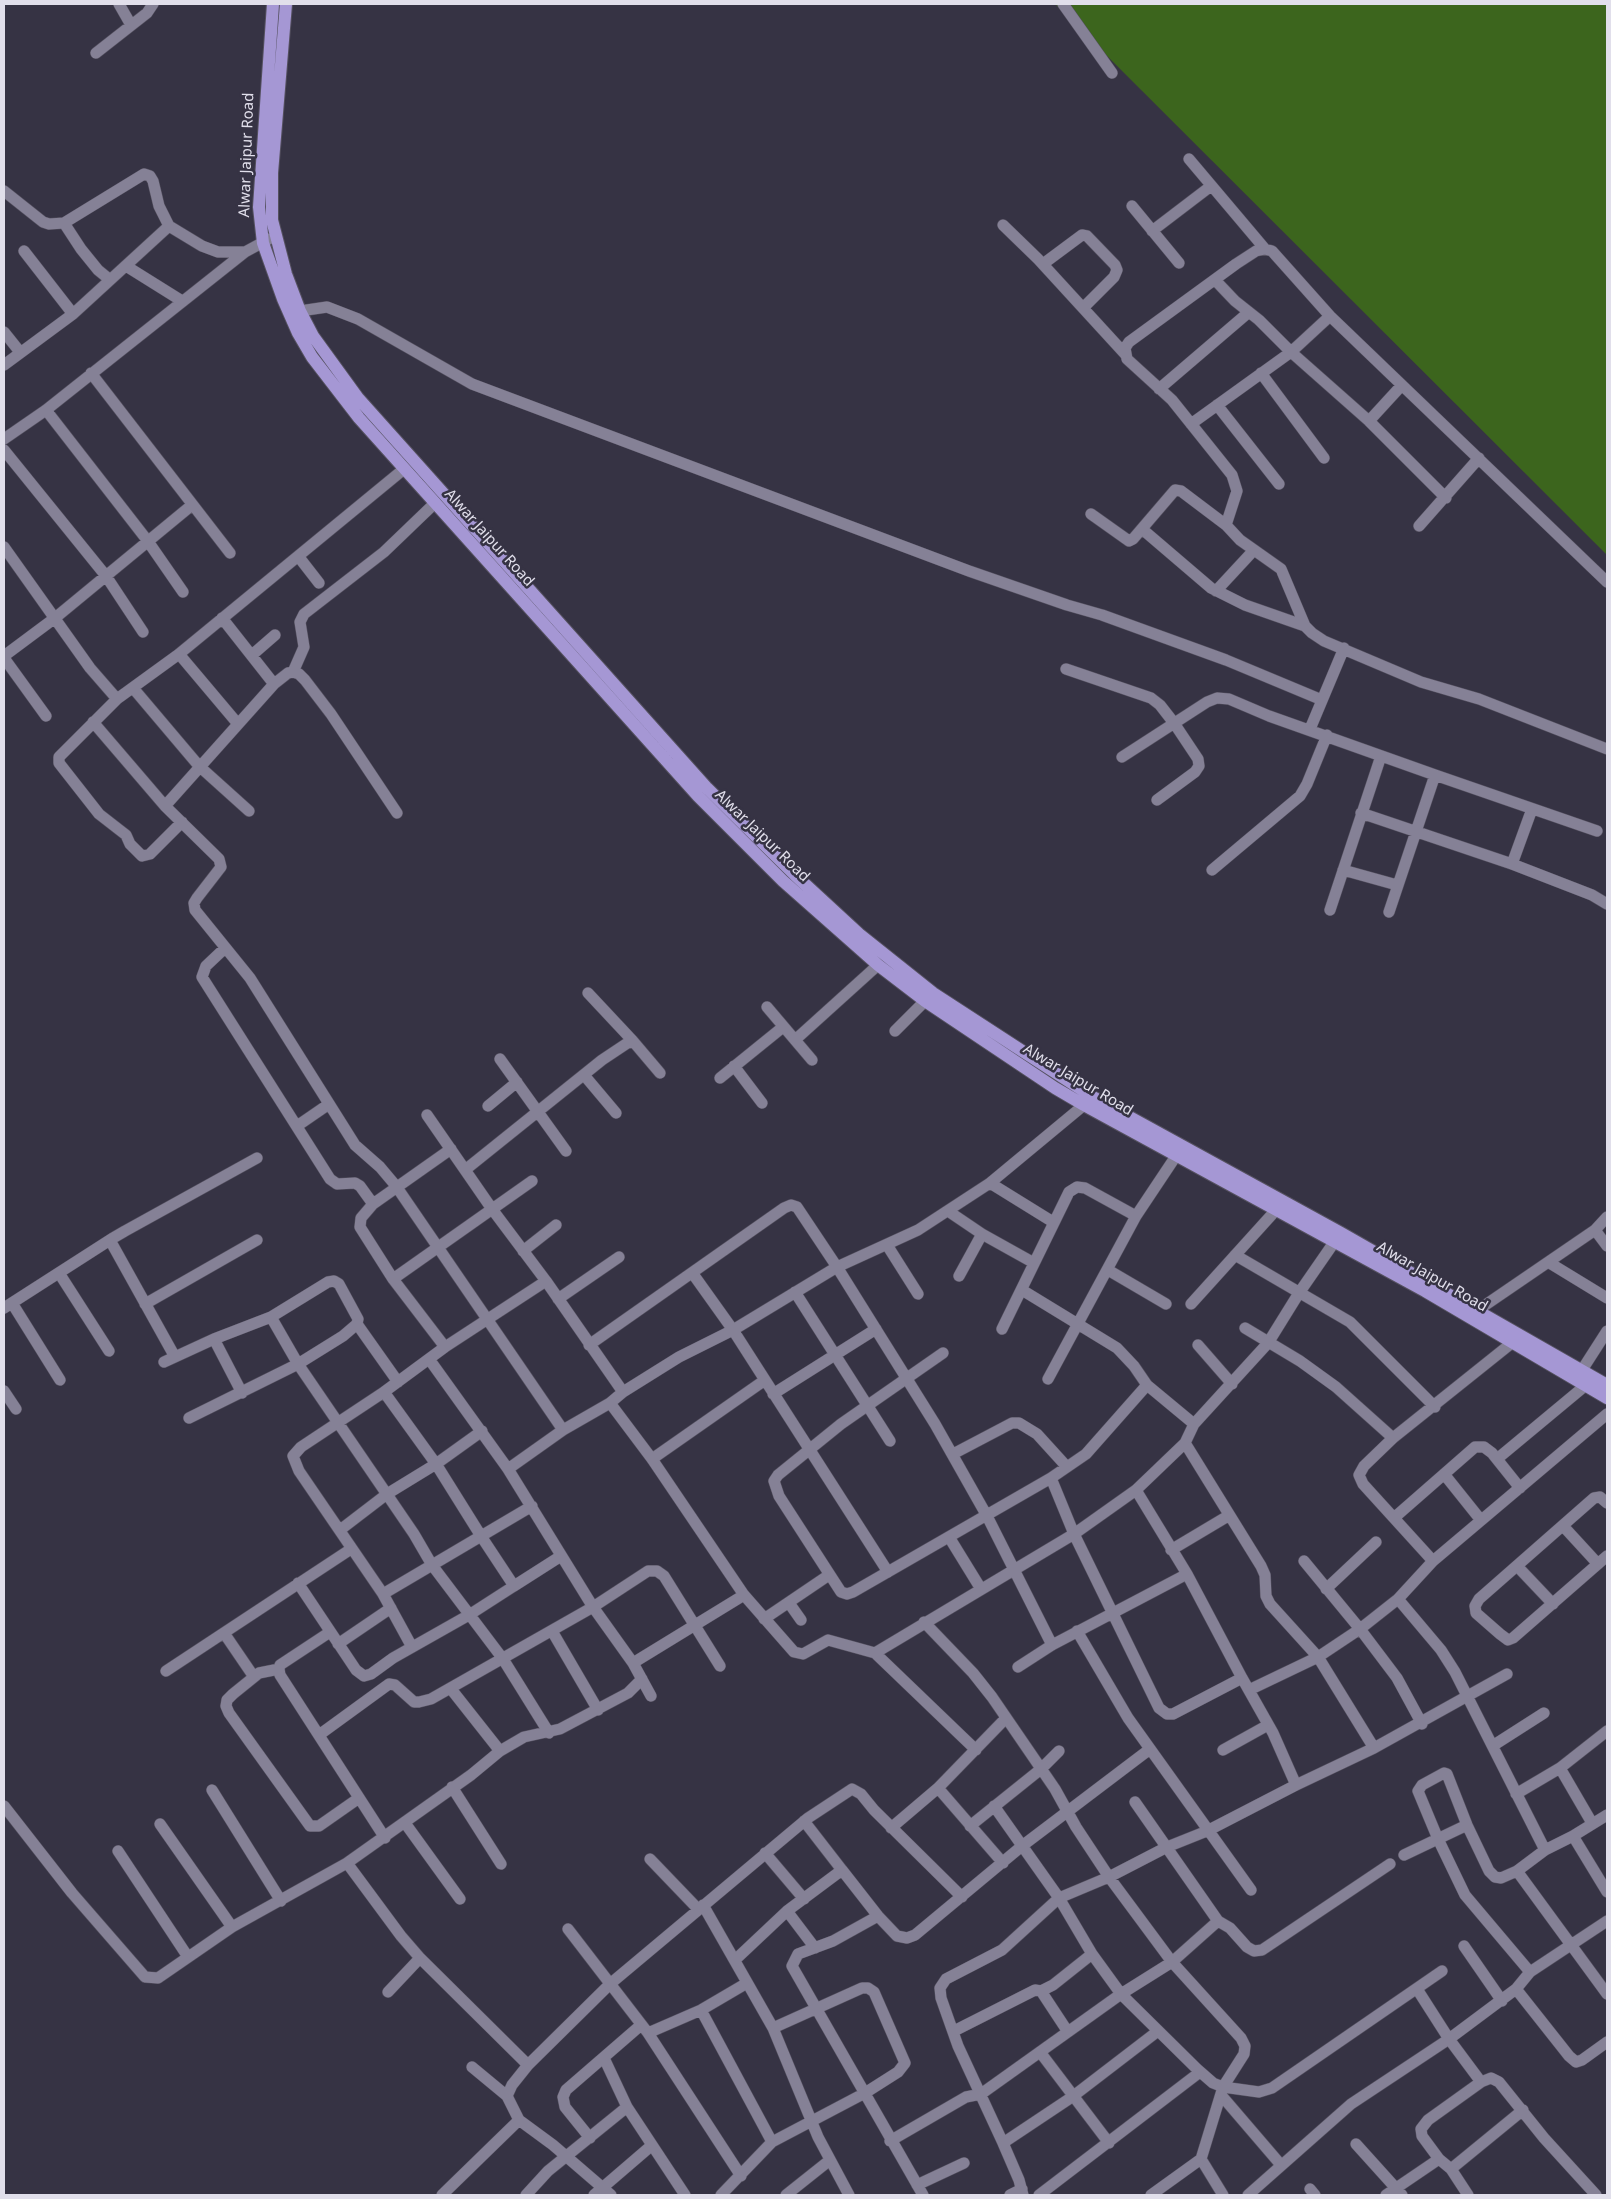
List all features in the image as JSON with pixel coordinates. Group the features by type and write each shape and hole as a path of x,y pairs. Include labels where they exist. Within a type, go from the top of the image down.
{"main road":[{"name":"Alwar Jaipur Road","path":"273,4 259,207 263,243 283,299 298,333 312,357 359,418 404,469 428,486 435,503 724,824 783,881 878,965 925,1001 1084,1105 1335,1241 1513,1342 1607,1398"},
{"name":"Alwar Jaipur Road","path":"286,4 271,201 275,236 286,274 300,311 313,336 343,380 428,486 706,788 795,876 885,957 933,993 1093,1097 1478,1310 1607,1385"}],"street":[{"path":"119,4 131,25"},
{"path":"96,52 146,13 153,4"},
{"path":"1063,4 1112,72"},
{"path":"1189,159 1265,249"},
{"path":"4,191 44,222 49,224 64,223 144,174 150,176 153,181 160,206 169,226 202,246 218,252 245,252"},
{"path":"1152,230 1211,186"},
{"path":"1132,206 1179,263"},
{"path":"64,223 81,249 98,270 109,279"},
{"path":"1004,225 1043,264 1126,355"},
{"path":"4,365 72,314 169,226"},
{"path":"1043,264 1082,235 1087,236 1115,266 1117,270 1114,277 1083,308"},
{"path":"4,439 46,410 245,252 275,236"},
{"path":"1226,525 1235,500 1235,483 1232,475 1172,400 1127,360 1125,348 1130,342 1256,251 1265,249 1272,251 1330,316 1607,582"},
{"path":"24,251 72,314"},
{"path":"126,266 182,301"},
{"path":"1215,280 1291,352 1369,421 1446,498"},
{"path":"300,311 327,307 358,319 472,384 969,570 1226,660 1322,700"},
{"path":"1160,389 1249,312"},
{"path":"1191,424 1291,352 1330,316"},
{"path":"4,332 20,352"},
{"path":"91,373 230,553"},
{"path":"1261,373 1324,458"},
{"path":"1369,421 1402,385"},
{"path":"1216,405 1279,484"},
{"path":"46,410 147,540 183,592"},
{"path":"4,450 106,576 143,632"},
{"path":"1419,526 1446,498 1479,458"},
{"path":"182,822 150,854 142,856 130,844 126,835 99,814 59,763 59,757 64,749 116,700 179,654 404,469"},
{"path":"1091,514 1129,541 1133,539 1175,490 1182,491 1226,525 1240,540 1281,569 1305,626"},
{"path":"293,672 304,647 300,622 304,614 384,552 435,503"},
{"path":"46,716 4,657 55,618 147,540 192,505"},
{"path":"1142,528 1216,591 1244,605 1305,626 1324,641 1421,682 1479,699 1607,750"},
{"path":"4,547 90,668 116,700"},
{"path":"1216,591 1254,550"},
{"path":"298,556 319,583"},
{"path":"222,618 274,684"},
{"path":"252,655 275,635"},
{"path":"1310,729 1344,648"},
{"path":"179,654 238,724"},
{"path":"1066,669 1151,698 1160,705 1174,722 1198,759 1199,766 1195,772 1157,800"},
{"path":"165,806 274,684 288,673 293,672 299,674 305,680 331,714 397,813"},
{"path":"133,688 199,766 249,811"},
{"path":"1122,757 1195,708 1217,698 1228,699 1269,716 1597,831"},
{"path":"93,722 165,806 220,859 221,867 194,903 195,910 250,978 355,1145 380,1167 396,1186 436,1248 563,1430"},
{"path":"1212,870 1300,796 1307,784 1327,735"},
{"path":"1330,910 1381,756"},
{"path":"1389,912 1435,775"},
{"path":"1512,864 1532,809"},
{"path":"1361,813 1512,864 1592,895 1607,904"},
{"path":"1344,870 1397,885"},
{"path":"225,948 206,966 202,977 330,1179 338,1184 355,1183 360,1186 373,1204"},
{"path":"795,1040 878,965"},
{"path":"588,993 660,1073"},
{"path":"895,1031 925,1001"},
{"path":"767,1007 812,1060"},
{"path":"720,1078 783,1027"},
{"path":"465,1170 584,1075 632,1040"},
{"path":"500,1059 566,1151"},
{"path":"734,1066 762,1103"},
{"path":"584,1075 616,1113"},
{"path":"488,1106 517,1082"},
{"path":"297,1126 329,1104"},
{"path":"508,1469 563,1430 610,1403 623,1392 679,1357 733,1330 837,1267 887,1246 918,1230 990,1183 1084,1105"},
{"path":"428,1115 492,1209 546,1281 623,1392"},
{"path":"445,1347 393,1279 360,1227 361,1218 373,1204 396,1186 451,1150"},
{"path":"1048,1379 1079,1325 1136,1216 1176,1156"},
{"path":"60,1380 8,1305 113,1238 257,1158"},
{"path":"393,1279 532,1181"},
{"path":"990,1183 1053,1222"},
{"path":"1002,1329 1069,1192 1076,1187 1085,1188 1136,1216"},
{"path":"590,1345 791,1205 797,1207 936,1424 986,1516 1052,1645"},
{"path":"1191,1304 1276,1210"},
{"path":"948,1211 982,1234 1034,1263"},
{"path":"1478,1310 1595,1230 1607,1217"},
{"path":"523,1251 556,1225"},
{"path":"1595,1230 1607,1246"},
{"path":"959,1276 982,1234"},
{"path":"113,1238 111,1246 175,1357"},
{"path":"145,1304 257,1240"},
{"path":"875,1653 1074,1534 1136,1490 1184,1442 1194,1424 1268,1343 1299,1292 1335,1241"},
{"path":"887,1246 918,1294"},
{"path":"1235,1255 1341,1316 1357,1328 1435,1406"},
{"path":"558,1299 619,1257"},
{"path":"1548,1262 1607,1298"},
{"path":"1108,1270 1166,1304"},
{"path":"59,1273 109,1351"},
{"path":"693,1274 733,1330 888,1572"},
{"path":"164,1362 214,1339 271,1317 328,1282 334,1281 339,1284 358,1319 357,1324 398,1382"},
{"path":"412,1647 383,1594 300,1471 293,1456 301,1447 384,1392 445,1347 546,1281"},
{"path":"1022,1290 1117,1348 1134,1366 1147,1385 1194,1424"},
{"path":"795,1292 890,1441"},
{"path":"271,1317 298,1364 414,1534 432,1565 503,1659 549,1733"},
{"path":"189,1418 298,1364 344,1336 357,1324"},
{"path":"1244,1328 1300,1361 1336,1387 1393,1438"},
{"path":"773,1394 876,1329"},
{"path":"1582,1370 1607,1330"},
{"path":"214,1339 242,1393"},
{"path":"1433,1560 1363,1484 1359,1475 1364,1466 1393,1438 1513,1342"},
{"path":"1198,1345 1232,1384"},
{"path":"943,1353 866,1405 778,1475 774,1481 779,1496 841,1592 847,1594 888,1572 1051,1478 1086,1454 1147,1385"},
{"path":"429,1359 508,1469 593,1607 634,1663 652,1696"},
{"path":"652,1459 765,1380"},
{"path":"1497,1459 1586,1385"},
{"path":"4,1391 16,1410"},
{"path":"384,1392 436,1464 514,1586"},
{"path":"610,1403 652,1459 744,1595 794,1652 803,1654 828,1640 875,1653 976,1750"},
{"path":"1249,1690 1318,1657 1360,1629 1398,1599 1433,1560 1480,1519 1520,1488 1607,1414"},
{"path":"952,1454 1012,1423 1019,1423 1037,1434 1067,1467"},
{"path":"340,1530 387,1494 436,1464 482,1431"},
{"path":"1184,1442 1265,1575 1266,1596 1270,1604 1318,1657 1374,1748"},
{"path":"1395,1517 1475,1447 1484,1448 1497,1459 1520,1488"},
{"path":"1444,1474 1480,1519"},
{"path":"1051,1478 1074,1534 1159,1708 1167,1714 1173,1714 1242,1678"},
{"path":"1136,1490 1186,1574 1268,1724 1296,1785"},
{"path":"1607,1504 1600,1497 1594,1498 1480,1599 1476,1606 1476,1612 1508,1640 1513,1638 1607,1556"},
{"path":"383,1594 532,1506"},
{"path":"1171,1550 1228,1516"},
{"path":"1564,1526 1598,1564"},
{"path":"949,1537 981,1589"},
{"path":"1326,1589 1376,1542"},
{"path":"166,1672 351,1549"},
{"path":"298,1583 356,1670 364,1676 371,1674 412,1647 469,1615 561,1556"},
{"path":"1304,1561 1360,1629 1397,1678 1422,1724"},
{"path":"1517,1566 1553,1604"},
{"path":"319,1735 389,1684 414,1702 420,1702 451,1689 593,1607 648,1571 657,1571 664,1576 720,1666"},
{"path":"1018,1667 1077,1631 1113,1614 1186,1574"},
{"path":"764,1619 829,1575"},
{"path":"634,1663 744,1595"},
{"path":"1398,1599 1441,1650 1468,1695 1545,1850"},
{"path":"789,1603 801,1620"},
{"path":"338,1644 391,1608"},
{"path":"924,1622 973,1674 1041,1769 1108,1877 1172,1962 1215,2007 1241,2038 1245,2046 1244,2054 1222,2091 1201,2159 1151,2195"},
{"path":"552,1631 598,1710"},
{"path":"1077,1631 1128,1718 1250,1890"},
{"path":"330,1632 287,1659 279,1669 259,1673 233,1694 227,1700 226,1706 310,1826 319,1826 359,1798"},
{"path":"224,1633 254,1677"},
{"path":"279,1669 280,1675 385,1838"},
{"path":"1010,2195 1022,2192 1003,2143 958,2046 941,1998 940,1988 946,1980 1002,1950 1060,1898 1108,1877 1167,1847 1207,1831 1296,1785 1422,1724 1468,1695 1507,1674"},
{"path":"4,1806 72,1893 144,1977 158,1978 232,1927 347,1863 385,1838 452,1787 471,1775 500,1751 524,1737 549,1733 598,1710 628,1693 642,1679"},
{"path":"451,1689 500,1751"},
{"path":"1494,1745 1544,1713"},
{"path":"891,1828 938,1788 1006,1718"},
{"path":"1223,1750 1268,1724"},
{"path":"1516,1794 1560,1768 1607,1731"},
{"path":"970,1826 1041,1769 1060,1750"},
{"path":"804,1821 878,1916 897,1936 907,1938 915,1935 1022,1846 1150,1750"},
{"path":"1560,1768 1592,1824"},
{"path":"1530,1972 1466,1895 1438,1840 1418,1791 1422,1785 1444,1773 1447,1774 1467,1825 1489,1871 1495,1877 1501,1878 1517,1871 1545,1850 1573,1836 1607,1815"},
{"path":"452,1787 501,1864"},
{"path":"938,1788 1003,1863"},
{"path":"507,2096 512,2085 528,2064 610,1984 764,1853 804,1821 852,1789 861,1794 891,1828 962,1896"},
{"path":"212,1790 281,1901"},
{"path":"1135,1802 1218,1921 1230,1928 1247,1947 1254,1951 1262,1950 1390,1864"},
{"path":"994,1806 1060,1898 1092,1954 1121,1994 1200,2072 1222,2091 1282,2165"},
{"path":"405,1823 460,1899"},
{"path":"160,1824 232,1927"},
{"path":"1404,1855 1467,1825"},
{"path":"1573,1836 1607,1892"},
{"path":"118,1851 188,1957"},
{"path":"764,1853 804,1898"},
{"path":"650,1858 700,1907 735,1960 773,2028 812,2122 849,2195"},
{"path":"347,1863 400,1936 528,2064"},
{"path":"735,1960 786,1912 842,1870"},
{"path":"1517,1871 1607,1994"},
{"path":"786,1912 815,1948"},
{"path":"878,1916 833,1940 798,1954 792,1966 818,2008 890,2141 920,2190 964,2163"},
{"path":"890,2141 966,2097 981,2094 1121,1994 1172,1962 1218,1921"},
{"path":"1248,2195 1351,2104 1449,2040 1502,2001 1516,1989 1530,1972 1607,1921"},
{"path":"568,1929 644,2029 741,2176"},
{"path":"1464,1946 1502,2001"},
{"path":"954,2031 1035,1990 1042,1991 1053,1985 1092,1954"},
{"path":"388,1992 420,1958"},
{"path":"1222,2091 1259,2092 1272,2088 1442,1971"},
{"path":"590,2138 565,2107 563,2098 566,2090 604,2058 644,2029 701,2010 747,1984"},
{"path":"721,2195 772,2142 865,2093 898,2072 905,2063 874,1992 868,1988 862,1988 773,2028"},
{"path":"1417,1988 1449,2040 1481,2082"},
{"path":"1516,1989 1569,2056 1576,2062 1606,2045"},
{"path":"1042,1991 1068,2032"},
{"path":"701,2010 772,2142"},
{"path":"1003,2143 1072,2097 1158,2031"},
{"path":"1040,2052 1072,2097 1109,2143"},
{"path":"604,2058 627,2107 685,2195"},
{"path":"472,2067 507,2096 519,2120 567,2157 597,2192 611,2195"},
{"path":"1039,2195 1200,2072"},
{"path":"1468,2195 1451,2169 1439,2159 1422,2136 1421,2129 1428,2120 1481,2082 1491,2078 1499,2082 1544,2138 1596,2195"},
{"path":"526,2195 548,2172 627,2107"},
{"path":"1451,2169 1523,2110"},
{"path":"442,2195 519,2120"},
{"path":"1356,2144 1395,2193 1439,2159"},
{"path":"597,2192 651,2146"},
{"path":"1201,2159 1223,2195"},
{"path":"786,2195 830,2160"}],"green space":[{"path":"1055,4 1607,4 1607,555"}]}
